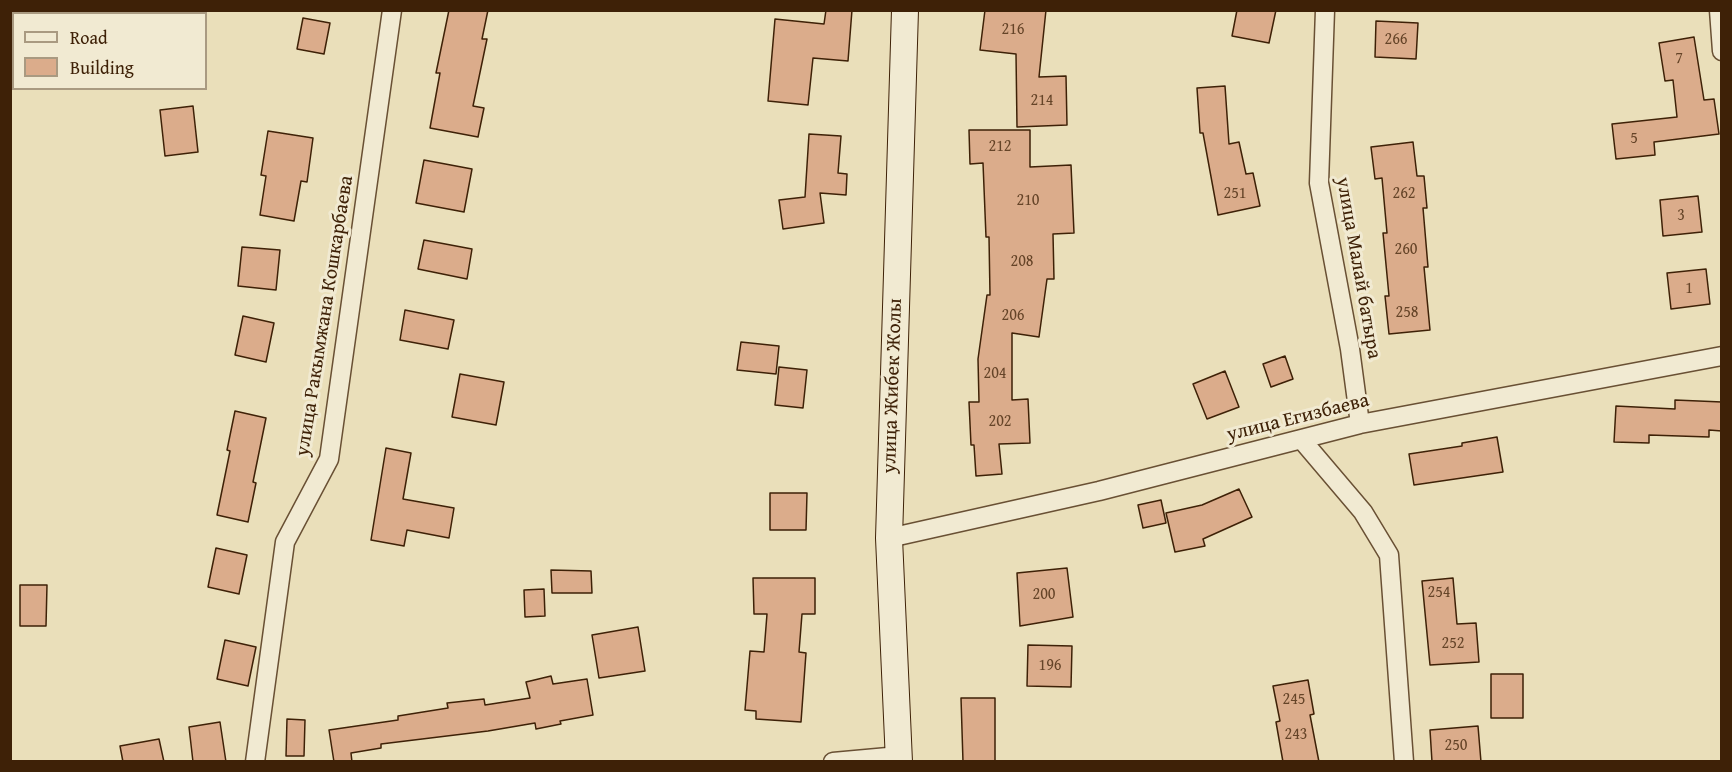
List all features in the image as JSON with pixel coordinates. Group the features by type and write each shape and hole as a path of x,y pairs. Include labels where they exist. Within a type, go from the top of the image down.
{"main road":[{"name":"улица Жибек Жолы","path":"899,759 889,538 905,10"}],"street":[{"name":"улица Ракымжана Кошкарбаева","path":"255,762 285,542 330,459 392,10"},
{"name":"улица Малай батыра","path":"1326,10 1319,183 1350,349 1360,424"},
{"path":"1719,10 1722,51"},
{"name":"улица Егизбаева","path":"889,538 1099,491 1360,424 1722,356"},
{"path":"1301,439 1363,512 1389,555 1404,762"},
{"path":"833,762 899,759"}],"building":[{"path":"449,10 488,10 482,39 487,39 473,106 484,108 478,137 430,128 440,73 436,73"},
{"path":"826,10 852,10 848,61 813,58 808,105 768,101 775,19 824,24"},
{"path":"985,10 1046,10 1039,77 1066,76 1067,125 1017,127 1016,54 980,50"},
{"path":"1237,10 1276,10 1269,43 1232,36"},
{"path":"303,18 330,23 324,54 297,49"},
{"path":"1376,21 1418,23 1416,59 1375,57"},
{"path":"1694,37 1704,100 1714,99 1719,134 1654,142 1655,155 1616,159 1612,124 1677,117 1673,80 1665,81 1659,43"},
{"path":"1225,86 1229,144 1239,142 1246,174 1253,173 1260,206 1218,215 1203,133 1200,133 1197,88"},
{"path":"193,106 198,152 165,156 160,110"},
{"path":"969,130 1030,130 1030,167 1071,165 1074,233 1053,234 1054,279 1047,279 1039,337 1012,333 1012,400 1028,399 1030,443 999,444 1002,474 976,476 974,445 971,445 969,402 979,402 978,359 987,295 990,295 989,237 986,237 983,163 970,164"},
{"path":"268,131 313,138 307,182 301,181 294,221 260,215 266,176 261,175"},
{"path":"809,134 841,136 838,173 847,174 846,195 820,193 824,223 783,229 779,200 805,197"},
{"path":"1413,142 1417,176 1424,176 1427,208 1423,208 1428,267 1424,267 1430,330 1389,334 1385,296 1389,296 1383,233 1387,233 1382,178 1375,179 1371,147"},
{"path":"424,160 472,169 464,212 416,203"},
{"path":"1698,196 1702,232 1663,236 1660,200"},
{"path":"424,240 472,249 467,279 418,269"},
{"path":"242,247 280,250 276,290 238,286"},
{"path":"1706,269 1710,304 1671,309 1667,273"},
{"path":"405,310 454,320 448,349 400,340"},
{"path":"243,316 274,323 266,362 235,355"},
{"path":"741,342 779,346 776,374 737,370"},
{"path":"1285,356 1293,379 1271,387 1263,364"},
{"path":"779,367 807,370 803,408 775,405"},
{"path":"1225,371 1239,407 1207,419 1193,384"},
{"path":"460,374 504,382 496,425 452,417"},
{"path":"1675,400 1722,402 1722,431 1709,430 1709,437 1649,435 1649,443 1614,442 1616,406 1675,409"},
{"path":"235,411 266,418 253,482 256,483 248,522 217,515 230,451 227,450"},
{"path":"1497,437 1503,472 1414,485 1409,454 1462,446 1462,443"},
{"path":"386,448 411,453 403,499 454,508 449,538 407,530 404,546 371,540"},
{"path":"1239,489 1252,517 1203,539 1205,546 1175,552 1166,513 1202,505"},
{"path":"770,493 807,493 806,530 770,530"},
{"path":"1161,500 1166,523 1143,528 1138,505"},
{"path":"216,548 247,555 239,594 208,587"},
{"path":"1067,568 1073,617 1020,626 1017,573"},
{"path":"551,570 591,571 592,593 552,593"},
{"path":"753,578 815,578 815,614 802,614 799,652 806,653 801,722 756,719 756,711 745,710 750,651 764,652 767,614 754,614"},
{"path":"1453,578 1457,624 1476,623 1479,662 1430,665 1422,581"},
{"path":"20,585 47,585 46,626 20,626"},
{"path":"544,589 545,616 525,617 524,590"},
{"path":"638,627 645,671 599,678 592,635"},
{"path":"225,640 256,647 248,686 217,679"},
{"path":"1028,645 1072,646 1071,687 1027,686"},
{"path":"1491,674 1523,674 1523,718 1491,718"},
{"path":"551,676 553,684 587,679 593,715 560,721 561,724 536,729 535,723 381,744 381,748 351,753 352,762 334,762 329,730 398,720 398,716 448,708 447,703 484,699 485,705 530,698 526,682"},
{"path":"1308,680 1314,714 1310,715 1319,762 1283,762 1276,722 1280,721 1273,686"},
{"path":"961,698 995,698 995,762 963,762"},
{"path":"287,719 305,720 304,756 286,756"},
{"path":"220,722 226,762 193,762 189,727"},
{"path":"1478,726 1481,762 1432,762 1430,730"},
{"path":"159,739 164,762 123,762 120,746"}]}
